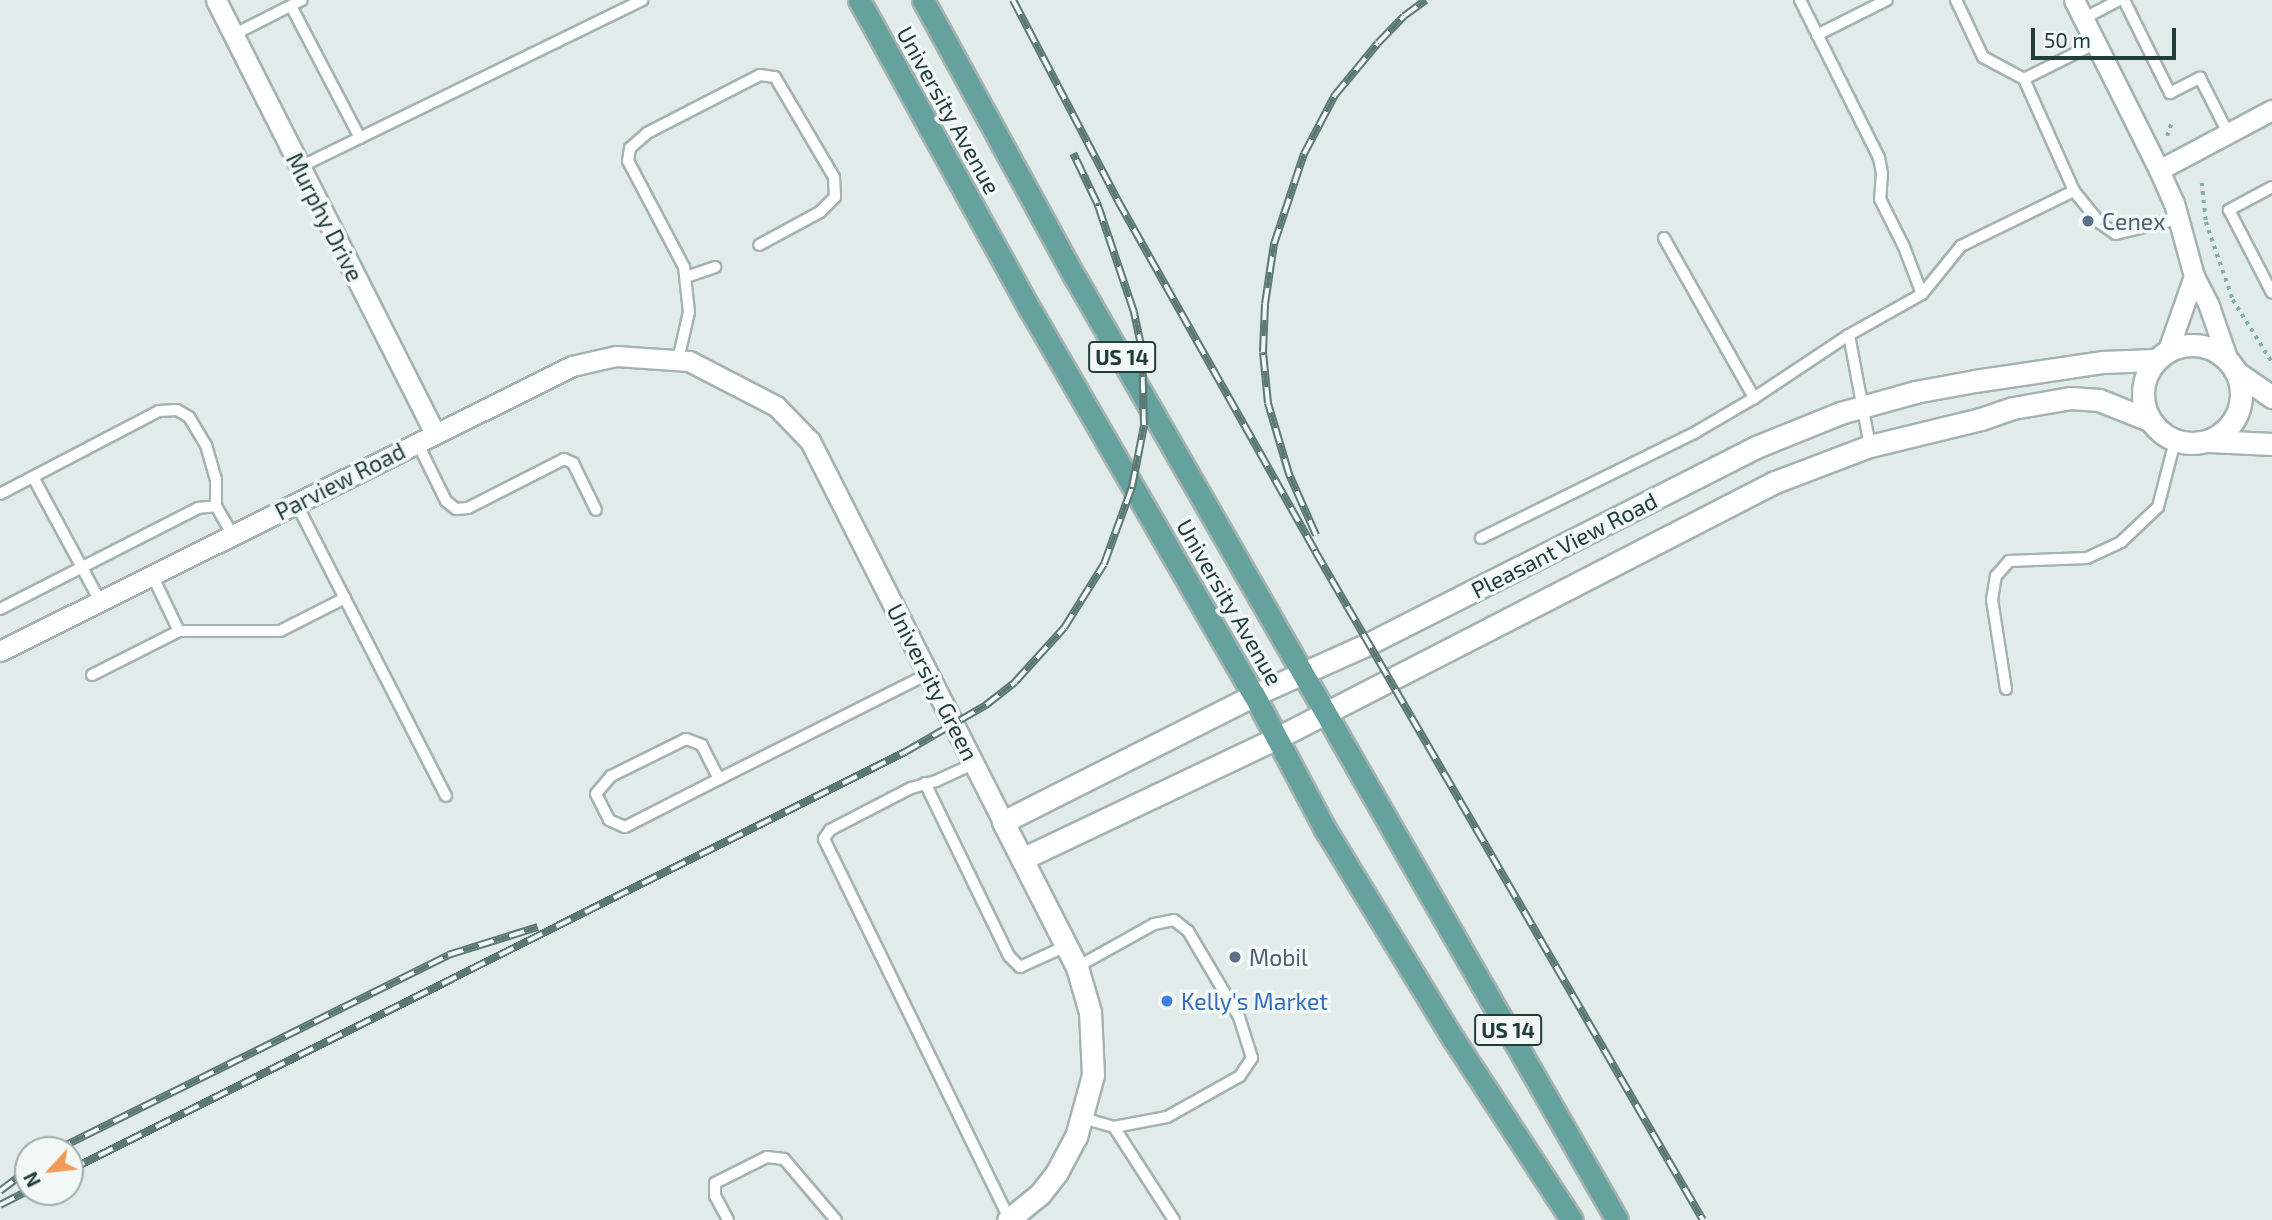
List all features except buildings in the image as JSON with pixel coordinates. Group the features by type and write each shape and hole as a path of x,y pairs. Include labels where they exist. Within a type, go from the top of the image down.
{"main road":[{"name":"University Avenue","path":"859,0 1018,288 1254,695 1325,829 1454,1040 1572,1220"},
{"name":"University Avenue","path":"923,0 1070,268 1617,1220"},
{"path":"2272,397 2214,349 2198,345 2183,345 2161,355 2146,373 2142,389 2143,404 2149,420 2160,433 2175,441 2192,444 2209,441 2272,444"},
{"name":"Pleasant View Road","path":"1003,822 1254,695 1368,644 1756,447 1862,407 1975,381 2161,355"},
{"path":"2209,441 2224,432 2234,420 2241,404 2241,387 2231,365"},
{"name":"Pleasant View Road","path":"1022,859 1277,738 1775,482 1870,446 2013,408 2071,398 2099,400 2149,420"},
{"name":"University Green","path":"1003,822 1077,967 1090,1012 1091,1090 1083,1118"},
{"path":"1009,1219 1040,1194 1058,1172 1083,1118"}],"street":[{"name":"Murphy Drive","path":"216,0 300,167 426,438"},
{"path":"2074,0 2160,170 2178,219 2194,276 2209,306 2231,365"},
{"path":"2160,170 2272,110"},
{"path":"2161,355 2194,276"},
{"name":"Parview Road","path":"0,651 572,366 616,356 685,362"},
{"name":"University Green","path":"685,362 776,407 810,441 1003,822"}],"lane":[{"path":"233,35 302,0"},
{"path":"300,167 643,0"},
{"path":"1800,0 1879,158 1882,173 1880,199 1904,247 1922,294"},
{"path":"1817,35 1887,0"},
{"path":"1956,0 1983,57 2024,79 2074,191 2100,223 2116,234 2178,219"},
{"path":"2083,19 2121,0 2170,93 2200,78 2228,133"},
{"path":"291,5 360,138"},
{"path":"2024,79 2096,43"},
{"path":"685,362 689,312 687,277 628,161 630,148 647,133 760,75 775,78 834,177 835,197 820,212 759,245"},
{"path":"2272,187 2229,210 2272,293"},
{"path":"1481,538 1696,432 1754,398 1849,335 1922,294 1961,246 2074,191"},
{"path":"1664,238 1754,398"},
{"path":"687,277 715,267"},
{"path":"1849,335 1870,446"},
{"path":"0,494 159,411 177,410 189,417 206,444 216,479 216,506 233,535"},
{"path":"426,438 446,501 456,509 468,508 564,459 573,463 596,510"},
{"path":"2006,689 1992,600 1996,576 2009,561 2087,558 2121,542 2158,507 2175,441"},
{"path":"33,477 100,601"},
{"path":"296,503 446,796"},
{"path":"0,609 198,508 216,506"},
{"path":"152,575 179,631"},
{"path":"92,675 179,631 280,631 345,598"},
{"path":"719,779 702,745 686,739 611,776 596,794 609,820 616,826 625,827 928,674"},
{"path":"973,764 925,783 830,830 824,839 1009,1219"},
{"path":"925,783 1009,956 1020,967 1066,946"},
{"path":"1077,967 1154,924 1174,920 1188,931 1239,1017 1252,1051 1252,1059 1240,1076 1167,1118 1114,1127 1083,1118"},
{"path":"1114,1127 1174,1220"},
{"path":"728,1220 715,1196 715,1182 767,1157 784,1158 836,1220"}],"path":[{"path":"2167,136 2172,121"},
{"path":"2202,183 2206,222 2233,300 2272,362"}],"railway":[{"path":"1013,0 1118,201 1315,551 1703,1220"},
{"path":"1316,535 1289,474 1268,403 1263,352 1265,304 1274,244 1304,154 1335,95 1378,43 1404,16 1426,0"},
{"path":"84,1163 905,752 986,705 1015,682 1064,628 1104,564 1132,487 1144,425 1142,350 1134,312 1097,203 1073,153"},
{"path":"84,1136 448,955 538,927"},
{"path":"0,1191 14,1180"},
{"path":"0,1205 14,1198"}],"place":[{"name":"Cenex","path":"2088,221"},
{"name":"Mobil","path":"1235,957"},
{"name":"Kelly's Market","path":"1167,1001"}]}
